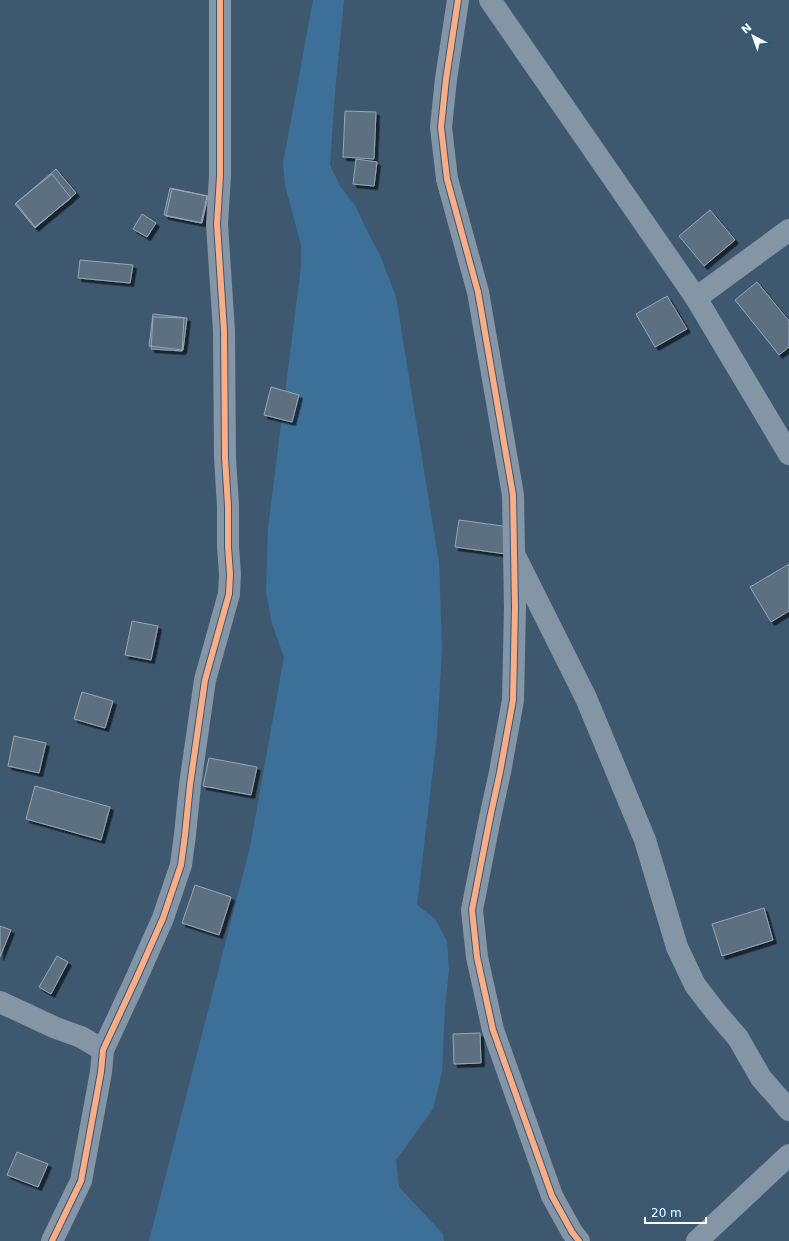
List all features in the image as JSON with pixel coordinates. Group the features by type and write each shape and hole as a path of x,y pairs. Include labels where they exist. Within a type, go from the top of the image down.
{"street":[{"path":"52,1241 82,1181 101,1072 103,1050 163,918 181,865 190,785 205,680 229,594 230,574 228,547 228,506 225,458 224,331 217,224 220,168 220,0"},
{"path":"458,0 446,79 441,127 447,179 478,292 513,495 515,607 513,700 472,910 477,957 493,1030 552,1196 572,1232 579,1241"},
{"path":"490,0 696,298 789,454"},
{"path":"696,298 789,230"},
{"path":"514,554 586,698 645,840 677,947 695,985 738,1038 761,1078 789,1110"},
{"path":"0,1002 56,1028 81,1037 103,1050"},
{"path":"697,1241 789,1155"}],"shaded area":[{"path":"313,0 344,0 330,165 340,186 356,207 380,255 396,297 439,563 442,648 437,735 417,905 435,919 447,941 449,970 445,1007 442,1072 433,1109 396,1160 399,1187 443,1234 444,1241 149,1241 250,847 284,657 272,624 266,592 268,528 301,267 301,245 285,185 283,162"}],"building":[{"path":"345,111 376,112 374,159 343,157"},
{"path":"356,159 377,162 374,186 353,184"},
{"path":"56,169 76,193 35,228 15,204"},
{"path":"52,174 71,198 35,227 16,203"},
{"path":"170,188 208,196 202,223 164,215"},
{"path":"172,189 207,196 201,223 166,216"},
{"path":"710,210 735,240 704,266 679,236"},
{"path":"142,214 156,223 147,237 133,229"},
{"path":"80,260 133,265 130,283 78,278"},
{"path":"757,282 789,321 789,347 779,355 735,300"},
{"path":"667,296 687,329 655,347 636,314"},
{"path":"153,314 187,318 183,350 149,346"},
{"path":"153,317 184,318 182,351 151,349"},
{"path":"271,387 299,395 292,422 264,415"},
{"path":"459,520 510,527 506,554 455,547"},
{"path":"789,564 789,611 771,622 750,587"},
{"path":"132,621 158,626 151,660 125,655"},
{"path":"82,692 113,701 105,728 74,719"},
{"path":"14,736 46,743 39,773 8,766"},
{"path":"209,758 257,767 251,795 203,786"},
{"path":"35,786 110,807 101,840 26,819"},
{"path":"195,885 231,897 219,935 182,923"},
{"path":"764,908 773,940 722,956 712,924"},
{"path":"0,926 11,930 0,957"},
{"path":"57,956 68,962 51,994 39,987"},
{"path":"480,1033 481,1063 454,1064 453,1034"},
{"path":"17,1152 48,1164 38,1187 7,1175"}],"cycle path":[{"path":"52,1241 81,1181 101,1072 103,1050 163,918 181,865 190,785 205,680 229,594 230,574 225,458 224,331 217,224 220,176 220,0"},
{"path":"458,0 446,79 441,127 447,179 478,292 513,495 515,607 513,700 472,910 477,957 493,1030 552,1196 572,1232 579,1241"}]}
